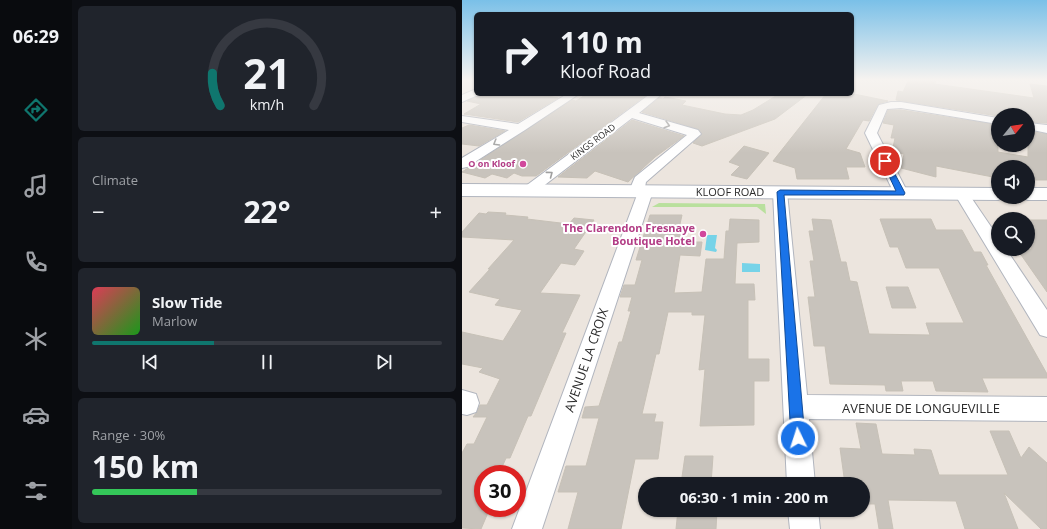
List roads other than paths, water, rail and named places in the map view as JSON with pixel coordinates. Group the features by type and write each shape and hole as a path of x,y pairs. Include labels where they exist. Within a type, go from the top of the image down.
{"main road":[{"name":"KLOOF ROAD","path":"462,190 991,194"},
{"path":"1035,194 1047,194"}],"street":[{"path":"462,164 559,104"},
{"name":"KINGS ROAD","path":"528,191 644,104"},
{"path":"901,193 871,133 883,107 901,105 991,120"},
{"name":"AVENUE LA CROIX","path":"527,529 641,191 640,180 695,134 630,114"},
{"path":"462,119 520,128"},
{"path":"1035,127 1047,130"},
{"path":"780,192 801,477"},
{"path":"961,193 1047,328"},
{"name":"AVENUE DE LONGUEVILLE","path":"796,407 1047,409"},
{"path":"803,517 804,529"}],"water":[{"path":"707,235 717,235 715,248 717,250 716,252 705,250"},
{"path":"742,263 760,264 760,272 742,272"}],"place":[{"name":"O on Kloof","path":"523,164"},
{"name":"The Clarendon Fresnaye Boutique Hotel","path":"703,234"}]}
